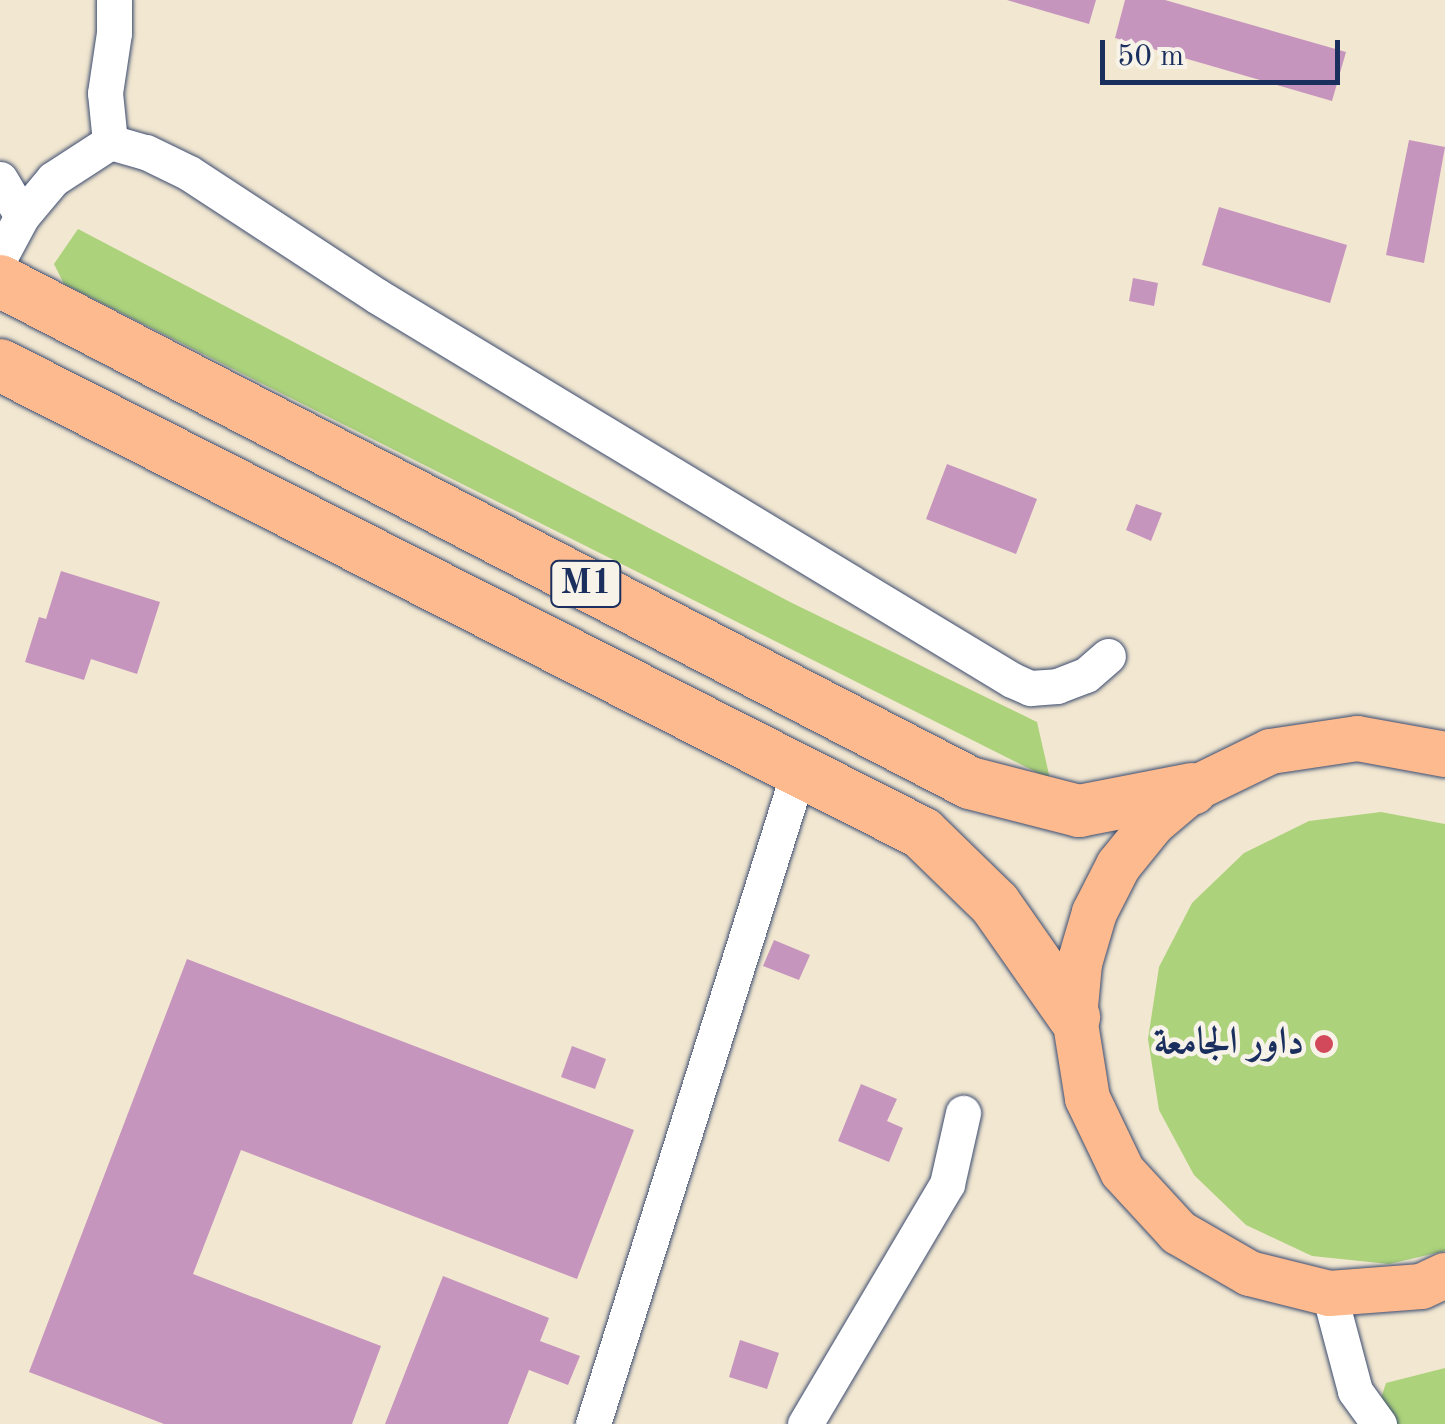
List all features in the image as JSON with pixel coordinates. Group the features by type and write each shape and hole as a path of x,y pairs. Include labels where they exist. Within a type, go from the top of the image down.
{"highway":[{"name":"M1","path":"0,280 970,783 1079,811 1192,789"},
{"name":"M1","path":"12,382 922,833 995,904 1074,1016"}],"main road":[{"path":"1445,754 1357,738 1270,750 1192,789 1152,824 1110,881 1094,912 1079,963 1074,1016 1087,1098 1122,1172 1178,1232 1248,1273 1328,1292 1421,1286 1445,1276"}],"street":[{"path":"110,142 105,93 114,33 114,0"},
{"path":"0,257 22,216 53,179 110,142 146,152 190,173 376,296 1012,680 1030,688 1057,686 1086,675 1108,656"},
{"path":"0,180 22,216"},
{"path":"593,1424 799,770"},
{"path":"805,1424 947,1184 962,1113"},
{"path":"1328,1292 1356,1391 1379,1424"}],"green space":[{"path":"78,229 792,603 1037,722 1050,779 64,284 54,264"},
{"path":"1381,812 1445,824 1445,1251 1389,1264 1312,1256 1246,1225 1194,1175 1159,1110 1148,1039 1159,967 1192,903 1244,853 1309,821"},
{"path":"1445,1368 1445,1424 1391,1424 1380,1401 1386,1383"}],"building":[{"path":"1007,0 1096,0 1089,24"},
{"path":"1125,0 1165,0 1346,52 1332,101 1115,38"},
{"path":"1409,140 1445,147 1424,263 1386,255"},
{"path":"1219,207 1347,245 1330,303 1202,265"},
{"path":"1133,278 1158,283 1154,306 1129,301"},
{"path":"947,464 1037,499 1016,554 926,519"},
{"path":"1136,504 1162,513 1151,541 1126,530"},
{"path":"61,571 160,602 137,674 91,659 84,680 25,662 39,617 46,619"},
{"path":"774,940 810,955 799,980 763,966"},
{"path":"187,959 634,1130 577,1279 241,1150 193,1274 381,1346 352,1424 164,1424 29,1372"},
{"path":"572,1046 606,1059 595,1089 561,1077"},
{"path":"861,1084 897,1099 887,1121 903,1128 889,1162 838,1141"},
{"path":"443,1276 549,1318 540,1341 580,1356 568,1385 529,1370 508,1424 385,1424"},
{"path":"740,1340 779,1353 767,1389 729,1377"}],"place":[{"name":"داور الجامعة","path":"1324,1044"}]}
